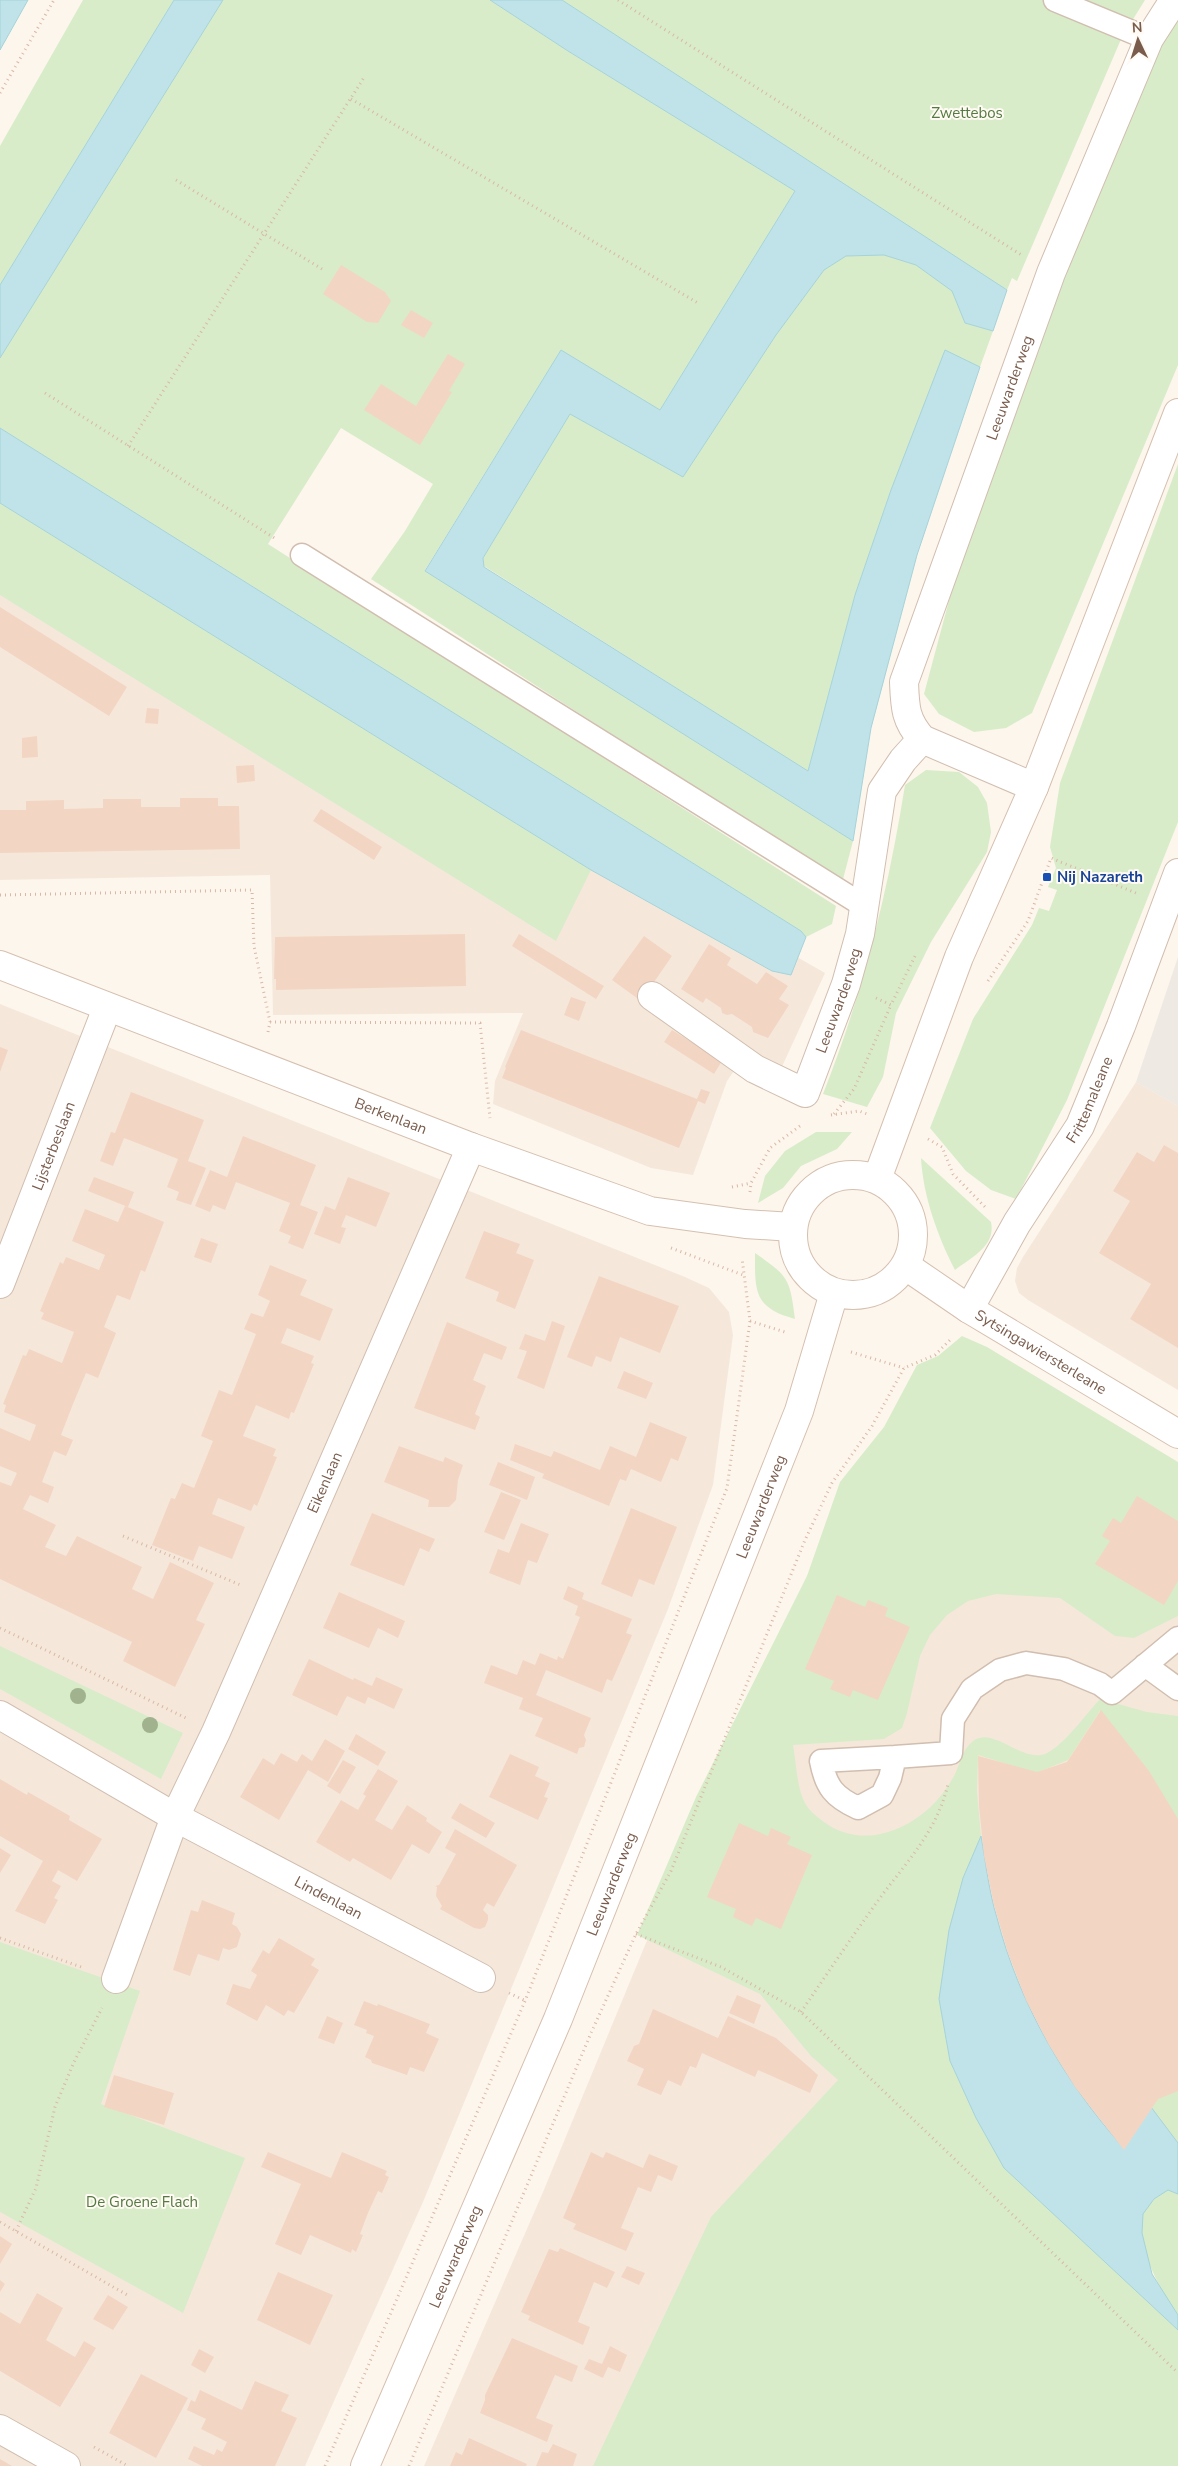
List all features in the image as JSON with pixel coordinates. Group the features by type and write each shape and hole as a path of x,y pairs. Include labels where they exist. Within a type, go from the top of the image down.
{"street":[{"name":"Leeuwarderweg","path":"652,996 755,1069 805,1093 846,984 860,934 882,791 903,760 922,739 910,725 905,705 904,682 1051,273 1149,40 1174,0"},
{"path":"877,1179 959,957 1034,788 1178,413"},
{"path":"922,739 1034,788"},
{"name":"Frittemaleane","path":"969,1309 1016,1223 1080,1126 1121,1026 1178,873"},
{"name":"Berkenlaan","path":"0,965 262,1068 471,1147 650,1211 745,1224 792,1227"},
{"name":"Lijsterbeslaan","path":"0,1284 107,1008"},
{"name":"Eikenlaan","path":"176,1817 216,1732 471,1147"},
{"path":"850,1174 877,1179 898,1194 910,1216 913,1241 906,1266 891,1282 872,1293 850,1296 834,1293 807,1276 794,1253 792,1227 802,1201 822,1182 850,1174"},
{"name":"Sytsingawiersterleane","path":"906,1266 969,1309 1178,1434"},
{"name":"Leeuwarderweg","path":"365,2466 558,2019 799,1411 821,1344 834,1293"},
{"name":"Lindenlaan","path":"0,1715 176,1817 481,1978"},
{"path":"116,1979 176,1817"},
{"path":"0,2430 66,2466"}],"lane":[{"path":"1055,0 1149,40"},
{"path":"302,555 864,906"},
{"path":"895,1757 951,1753 953,1719 972,1689 1000,1670 1026,1663 1064,1669 1100,1684 1112,1693 1178,1638"},
{"path":"1146,1665 1178,1689"}],"path":[{"path":"0,93 54,0"},
{"path":"618,0 1051,273"},
{"path":"128,446 366,76"},
{"path":"350,99 698,303"},
{"path":"176,180 322,269"},
{"path":"45,393 302,555"},
{"path":"983,989 1028,920 1050,858 1165,904"},
{"path":"0,895 252,890 254,946 270,1022 262,1068"},
{"path":"834,1114 854,1089 915,956"},
{"path":"846,984 891,1005"},
{"path":"270,1022 480,1023 491,1122 471,1147"},
{"path":"325,2466 525,2001 727,1488 750,1322 741,1250 750,1183 770,1148 805,1122"},
{"path":"926,1138 929,1130"},
{"path":"409,2466 591,2033 636,1934 671,1871 805,1540 832,1483 872,1426 904,1368 934,1356 952,1338 969,1309"},
{"path":"123,1536 274,1599"},
{"path":"0,1628 216,1732"},
{"path":"801,2012 880,1898 924,1842 943,1806 951,1774 951,1753"},
{"path":"636,1934 720,1967 801,2012 1178,2373"},
{"path":"0,1938 116,1979 74,2062 55,2108 36,2188 16,2231"},
{"path":"0,2222 129,2296"}],"shaded area":[{"path":"0,579 546,909 588,838 825,973 780,1071 747,1052 727,1081 693,1175 651,1168 493,1104 495,1081 523,1013 273,1015 270,875 0,880"},
{"path":"1178,957 1178,1106 1136,1082"},
{"path":"0,1004 685,1277 709,1288 729,1312 733,1335 713,1485 668,1609 423,2202 305,2466 0,2466"},
{"path":"1136,1082 1178,1106 1178,1390 1028,1300 1019,1293 1015,1281 1017,1268 1023,1257"},
{"path":"1178,1476 1178,2230 1100,2159 977,1898 853,2081 602,2466 424,2466 543,2192 715,1776 828,1536"}],"green space":[{"path":"83,0 174,0 0,285 0,146"},
{"path":"223,0 490,0 568,51 795,191 660,410 561,350 425,570 853,841 842,883 371,579 405,531 433,484 341,428 268,544 836,906 832,924 806,937 801,931 0,428 0,358"},
{"name":"Zwettebos","path":"562,0 1145,0 1122,37 1017,281 1012,278 1007,290"},
{"path":"1178,15 1178,365 1032,713 1006,728 974,732 939,714 924,694 958,567 1034,342 1157,53"},
{"path":"884,255 916,265 952,291 965,323 993,331 980,367 945,351 891,490 855,595 808,771 484,566 483,558 570,414 683,477 776,335 824,270 846,256"},
{"path":"1178,464 1178,822 1067,1100 1016,1199 991,1190 966,1171 930,1128 973,1019 1032,925 1039,908 1049,911 1057,890 1048,887 1056,868 1050,847 1060,783"},
{"path":"0,503 591,870 556,941 0,595"},
{"path":"926,770 959,772 978,787 987,803 991,832 987,852 931,942 896,1013 883,1077 867,1107 823,1094 850,1018 873,942 891,864 905,785"},
{"path":"816,1132 852,1132 837,1149 801,1166 783,1188 758,1203 765,1176 785,1151"},
{"path":"921,1158 991,1222 992,1230 986,1244 955,1270 932,1216 922,1172"},
{"path":"755,1253 786,1279 795,1319 781,1315 771,1309 759,1296 755,1277"},
{"path":"962,1336 987,1347 1178,1462 1178,1616 1134,1638 1115,1636 1060,1598 996,1594 968,1601 947,1615 930,1635 920,1656 902,1728 884,1739 793,1745 798,1781 806,1804 812,1813 824,1822 854,1835 885,1833 900,1828 914,1820 938,1799 955,1774 966,1748 973,1741 981,1737 999,1741 1029,1754 1047,1753 1068,1736 1100,1699 1147,1712 1178,1716 1178,1822 1145,1767 1100,1711 1068,1760 1036,1773 978,1755 977,1792 981,1836 963,1878 950,2061 976,2118 1004,2167 1178,2330 1178,2466 593,2466 711,2217 838,2080 811,2056 760,1994 637,1935 696,1797 807,1576 840,1482 884,1427 917,1365 938,1356"},
{"path":"0,1646 183,1733 161,1779 0,1689"},
{"name":"De Groene Flach","path":"0,1942 140,1991 101,2104 245,2158 183,2313 0,2212"},
{"path":"1178,2090 1178,2143 1151,2107 1156,2098"},
{"path":"1168,2190 1178,2194 1178,2315 1157,2281 1145,2253 1142,2239 1141,2226 1143,2214 1147,2206"}],"water":[{"path":"0,0 28,0 0,50"},
{"path":"174,0 223,0 0,358 0,285"},
{"path":"490,0 562,0 1007,290 993,331 965,323 952,291 916,265 884,255 846,256 824,270 776,335 683,477 570,414 483,558 484,567 808,771 855,595 891,490 945,350 980,367 917,555 871,728 853,841 425,571 561,350 660,410 795,191 568,51"},
{"path":"0,428 801,931 806,937 791,975 772,971 591,870 0,503"},
{"path":"981,1836 994,1908 1006,1950 1031,2010 1063,2068 1081,2095 1122,2146 1151,2107 1178,2143 1178,2194 1168,2190 1154,2199 1143,2214 1142,2233 1152,2274 1178,2315 1178,2330 1004,2168 976,2118 950,2061 939,1999 949,1930 963,1878"}],"building":[{"path":"341,265 385,292 391,301 378,323 367,322 323,294"},
{"path":"411,310 433,323 424,338 401,325"},
{"path":"448,354 465,364 449,391 452,392 420,445 364,410 381,384 416,406"},
{"path":"0,607 127,687 109,716 0,647"},
{"path":"147,708 159,709 158,724 145,723"},
{"path":"37,736 38,757 22,758 22,738"},
{"path":"254,765 255,781 237,783 236,766"},
{"path":"180,798 218,798 218,806 239,806 240,849 0,853 0,810 26,810 26,801 64,800 64,809 103,808 103,799 141,799 141,807 180,807"},
{"path":"321,809 382,847 374,860 313,821"},
{"path":"465,934 466,986 276,990 276,979 274,979 275,937"},
{"path":"519,934 604,986 596,999 512,946"},
{"path":"644,936 672,956 641,1001 612,980"},
{"path":"709,944 731,958 727,965 757,984 766,972 788,986 779,999 789,1005 768,1038 753,1032 752,1027 732,1014 722,1013 721,1008 706,998 703,1003 681,989"},
{"path":"571,997 586,1002 579,1021 564,1015"},
{"path":"521,1030 697,1099 701,1089 710,1092 705,1104 698,1101 679,1148 502,1078"},
{"path":"672,1030 722,1061 714,1074 664,1042"},
{"path":"0,1047 8,1050 0,1072"},
{"path":"131,1092 204,1120 188,1161 206,1168 191,1205 176,1200 179,1192 167,1187 178,1159 124,1138 113,1166 100,1161 111,1132 115,1133"},
{"path":"243,1136 316,1165 300,1205 318,1212 303,1249 288,1243 291,1236 279,1231 290,1203 236,1182 225,1210 213,1205 210,1212 195,1206 210,1170 227,1177"},
{"path":"1164,1145 1178,1153 1178,1348 1130,1319 1151,1284 1099,1253 1130,1201 1113,1191 1137,1152 1154,1162"},
{"path":"94,1177 134,1192 128,1207 88,1191"},
{"path":"348,1177 390,1193 376,1227 346,1215 341,1227 346,1228 340,1244 314,1234 325,1206 335,1210"},
{"path":"125,1206 164,1222 145,1272 141,1270 130,1300 117,1295 104,1327 116,1333 98,1378 86,1373 61,1435 73,1440 66,1456 54,1451 42,1482 54,1487 48,1503 30,1495 23,1509 56,1525 45,1547 66,1556 77,1536 142,1567 132,1589 153,1599 170,1562 214,1583 196,1620 205,1624 175,1687 123,1661 132,1642 0,1579 0,1482 11,1486 17,1473 0,1466 0,1428 30,1441 36,1425 4,1412 6,1405 3,1404 23,1355 26,1356 29,1349 62,1363 74,1332 41,1319 44,1313 40,1311 60,1262 63,1264 66,1257 99,1270 105,1255 72,1241 85,1209 118,1222"},
{"path":"484,1231 520,1244 516,1253 534,1260 515,1309 496,1301 499,1292 465,1278"},
{"path":"201,1238 218,1244 211,1263 194,1257"},
{"path":"270,1265 307,1280 300,1295 333,1309 320,1341 287,1328 281,1343 314,1356 311,1363 314,1364 294,1413 291,1412 289,1419 256,1405 243,1436 276,1449 273,1456 277,1457 257,1506 254,1504 251,1511 218,1498 212,1514 245,1527 232,1559 199,1546 193,1561 152,1545 171,1498 175,1499 182,1483 194,1488 213,1441 201,1436 219,1390 232,1395 256,1334 244,1329 251,1313 263,1317 270,1301 258,1295"},
{"path":"599,1276 679,1306 660,1353 620,1337 611,1362 596,1356 592,1367 567,1357"},
{"path":"552,1321 565,1326 544,1389 517,1378 527,1351 519,1349 525,1334 545,1341"},
{"path":"447,1322 507,1347 502,1360 484,1353 473,1380 486,1386 475,1414 480,1417 475,1430 414,1408"},
{"path":"624,1371 653,1383 646,1399 617,1388"},
{"path":"650,1422 687,1437 678,1461 671,1458 661,1482 631,1469 626,1481 620,1479 609,1506 542,1478 544,1474 510,1460 515,1444 551,1457 554,1451 600,1470 610,1446 636,1457"},
{"path":"399,1446 443,1462 445,1457 463,1465 458,1480 456,1500 449,1507 428,1507 429,1500 384,1482"},
{"path":"498,1462 535,1477 527,1500 489,1485"},
{"path":"501,1492 521,1500 504,1540 484,1532"},
{"path":"1137,1496 1178,1521 1178,1581 1164,1605 1095,1564 1110,1541 1102,1536 1113,1518 1121,1523"},
{"path":"631,1508 677,1527 654,1585 639,1579 632,1597 601,1584"},
{"path":"372,1513 435,1539 429,1552 420,1548 404,1586 350,1565"},
{"path":"521,1523 549,1534 537,1563 528,1560 520,1585 489,1573 498,1549 509,1553"},
{"path":"568,1586 584,1593 582,1599 632,1619 626,1633 632,1635 612,1681 607,1679 602,1693 546,1670 536,1695 591,1718 584,1735 586,1740 584,1747 579,1748 577,1754 535,1736 543,1718 519,1709 523,1698 484,1683 491,1665 517,1675 523,1660 535,1665 540,1653 557,1660 558,1656 563,1659 580,1617 575,1615 578,1606 563,1599"},
{"path":"339,1592 405,1621 398,1638 378,1628 369,1648 323,1628"},
{"path":"837,1595 865,1607 868,1600 888,1608 885,1616 910,1627 878,1700 853,1690 850,1697 830,1689 834,1681 805,1669"},
{"path":"309,1659 353,1680 354,1678 372,1686 376,1677 403,1689 394,1709 368,1697 365,1704 347,1696 337,1716 292,1695"},
{"path":"1101,1710 1149,1771 1178,1819 1178,2091 1158,2099 1124,2150 1075,2087 1049,2045 1026,2000 1008,1953 994,1905 984,1856 979,1806 978,1756 1037,1772 1067,1762"},
{"path":"356,1734 386,1752 378,1766 348,1749"},
{"path":"325,1739 345,1751 328,1782 308,1770 279,1820 240,1797 263,1758 274,1765 281,1753 297,1762 302,1754 312,1761"},
{"path":"510,1754 539,1767 535,1776 550,1783 544,1797 548,1798 538,1820 489,1797"},
{"path":"343,1760 356,1767 340,1794 327,1786"},
{"path":"378,1769 398,1781 375,1820 392,1830 407,1805 427,1818 426,1821 442,1832 429,1854 412,1844 391,1880 353,1858 350,1862 316,1842 341,1800 358,1810 366,1796 363,1794"},
{"path":"0,1779 27,1795 28,1792 70,1816 69,1820 102,1839 77,1881 58,1870 52,1881 61,1886 54,1898 58,1900 45,1924 15,1911 43,1861 0,1836"},
{"path":"460,1803 495,1823 486,1838 451,1818"},
{"path":"739,1823 768,1836 771,1828 791,1837 787,1844 812,1855 781,1929 756,1918 752,1926 733,1917 736,1909 707,1897"},
{"path":"455,1829 517,1865 494,1907 487,1903 483,1910 488,1915 488,1920 485,1927 480,1929 474,1928 440,1909 442,1906 436,1896 437,1887 435,1886 439,1885 456,1854 445,1848"},
{"path":"0,1848 11,1855 0,1873"},
{"path":"202,1900 235,1913 232,1924 237,1927 241,1934 237,1947 229,1950 223,1948 219,1961 198,1954 190,1976 173,1970 191,1910 198,1912"},
{"path":"279,1938 315,1959 311,1965 319,1970 294,2013 288,2010 284,2016 266,2005 257,2021 226,2004 233,1984 250,1989 257,1975 251,1971 263,1950 269,1954"},
{"path":"737,1995 761,2005 754,2024 729,2013"},
{"path":"364,2001 377,2006 378,2004 430,2024 426,2033 439,2039 424,2072 410,2067 407,2075 372,2063 371,2060 365,2057 374,2036 366,2033 367,2030 354,2025"},
{"path":"653,2009 718,2038 728,2016 776,2038 818,2075 810,2093 758,2070 755,2077 702,2053 696,2068 690,2066 681,2086 668,2080 661,2095 637,2085 644,2069 627,2061 634,2046 639,2044"},
{"path":"327,2016 343,2023 334,2044 318,2038"},
{"path":"114,2075 174,2093 164,2125 104,2107"},
{"path":"268,2152 331,2178 342,2152 387,2171 385,2175 389,2177 382,2193 378,2191 368,2213 360,2234 363,2235 356,2252 352,2249 351,2253 310,2235 301,2255 275,2244 301,2184 261,2167"},
{"path":"591,2152 603,2158 606,2152 643,2168 649,2154 678,2166 672,2181 658,2175 651,2192 638,2187 621,2228 634,2233 626,2251 573,2229 576,2224 563,2218"},
{"path":"0,2236 12,2244 0,2264"},
{"path":"560,2248 615,2272 607,2288 594,2282 578,2322 590,2327 583,2345 528,2320 530,2316 521,2312 549,2249 558,2252"},
{"path":"627,2266 645,2273 639,2285 621,2277"},
{"path":"278,2272 333,2295 310,2345 257,2320"},
{"path":"0,2280 5,2284 0,2292"},
{"path":"37,2293 63,2308 46,2340 75,2357 84,2341 96,2348 60,2407 0,2371 0,2312 20,2324"},
{"path":"108,2295 128,2307 113,2330 93,2319"},
{"path":"512,2338 578,2366 572,2382 555,2375 536,2418 553,2425 547,2442 480,2413 485,2395"},
{"path":"610,2346 627,2355 620,2372 608,2367 603,2378 584,2369 589,2359 602,2364"},
{"path":"199,2349 214,2357 205,2373 191,2365"},
{"path":"141,2374 188,2398 156,2458 109,2433"},
{"path":"255,2381 289,2395 281,2411 297,2418 275,2466 202,2466 188,2459 194,2446 214,2455 217,2449 222,2452 227,2442 201,2429 206,2419 187,2410 191,2400 195,2402 200,2390 242,2410"},
{"path":"469,2438 527,2464 526,2466 450,2466 456,2452 462,2455"},
{"path":"553,2444 577,2454 573,2466 536,2466 542,2452 548,2453"},
{"path":"0,2459 12,2466 0,2466"}],"place":[{"name":"Nij Nazareth","path":"1047,877"}]}
